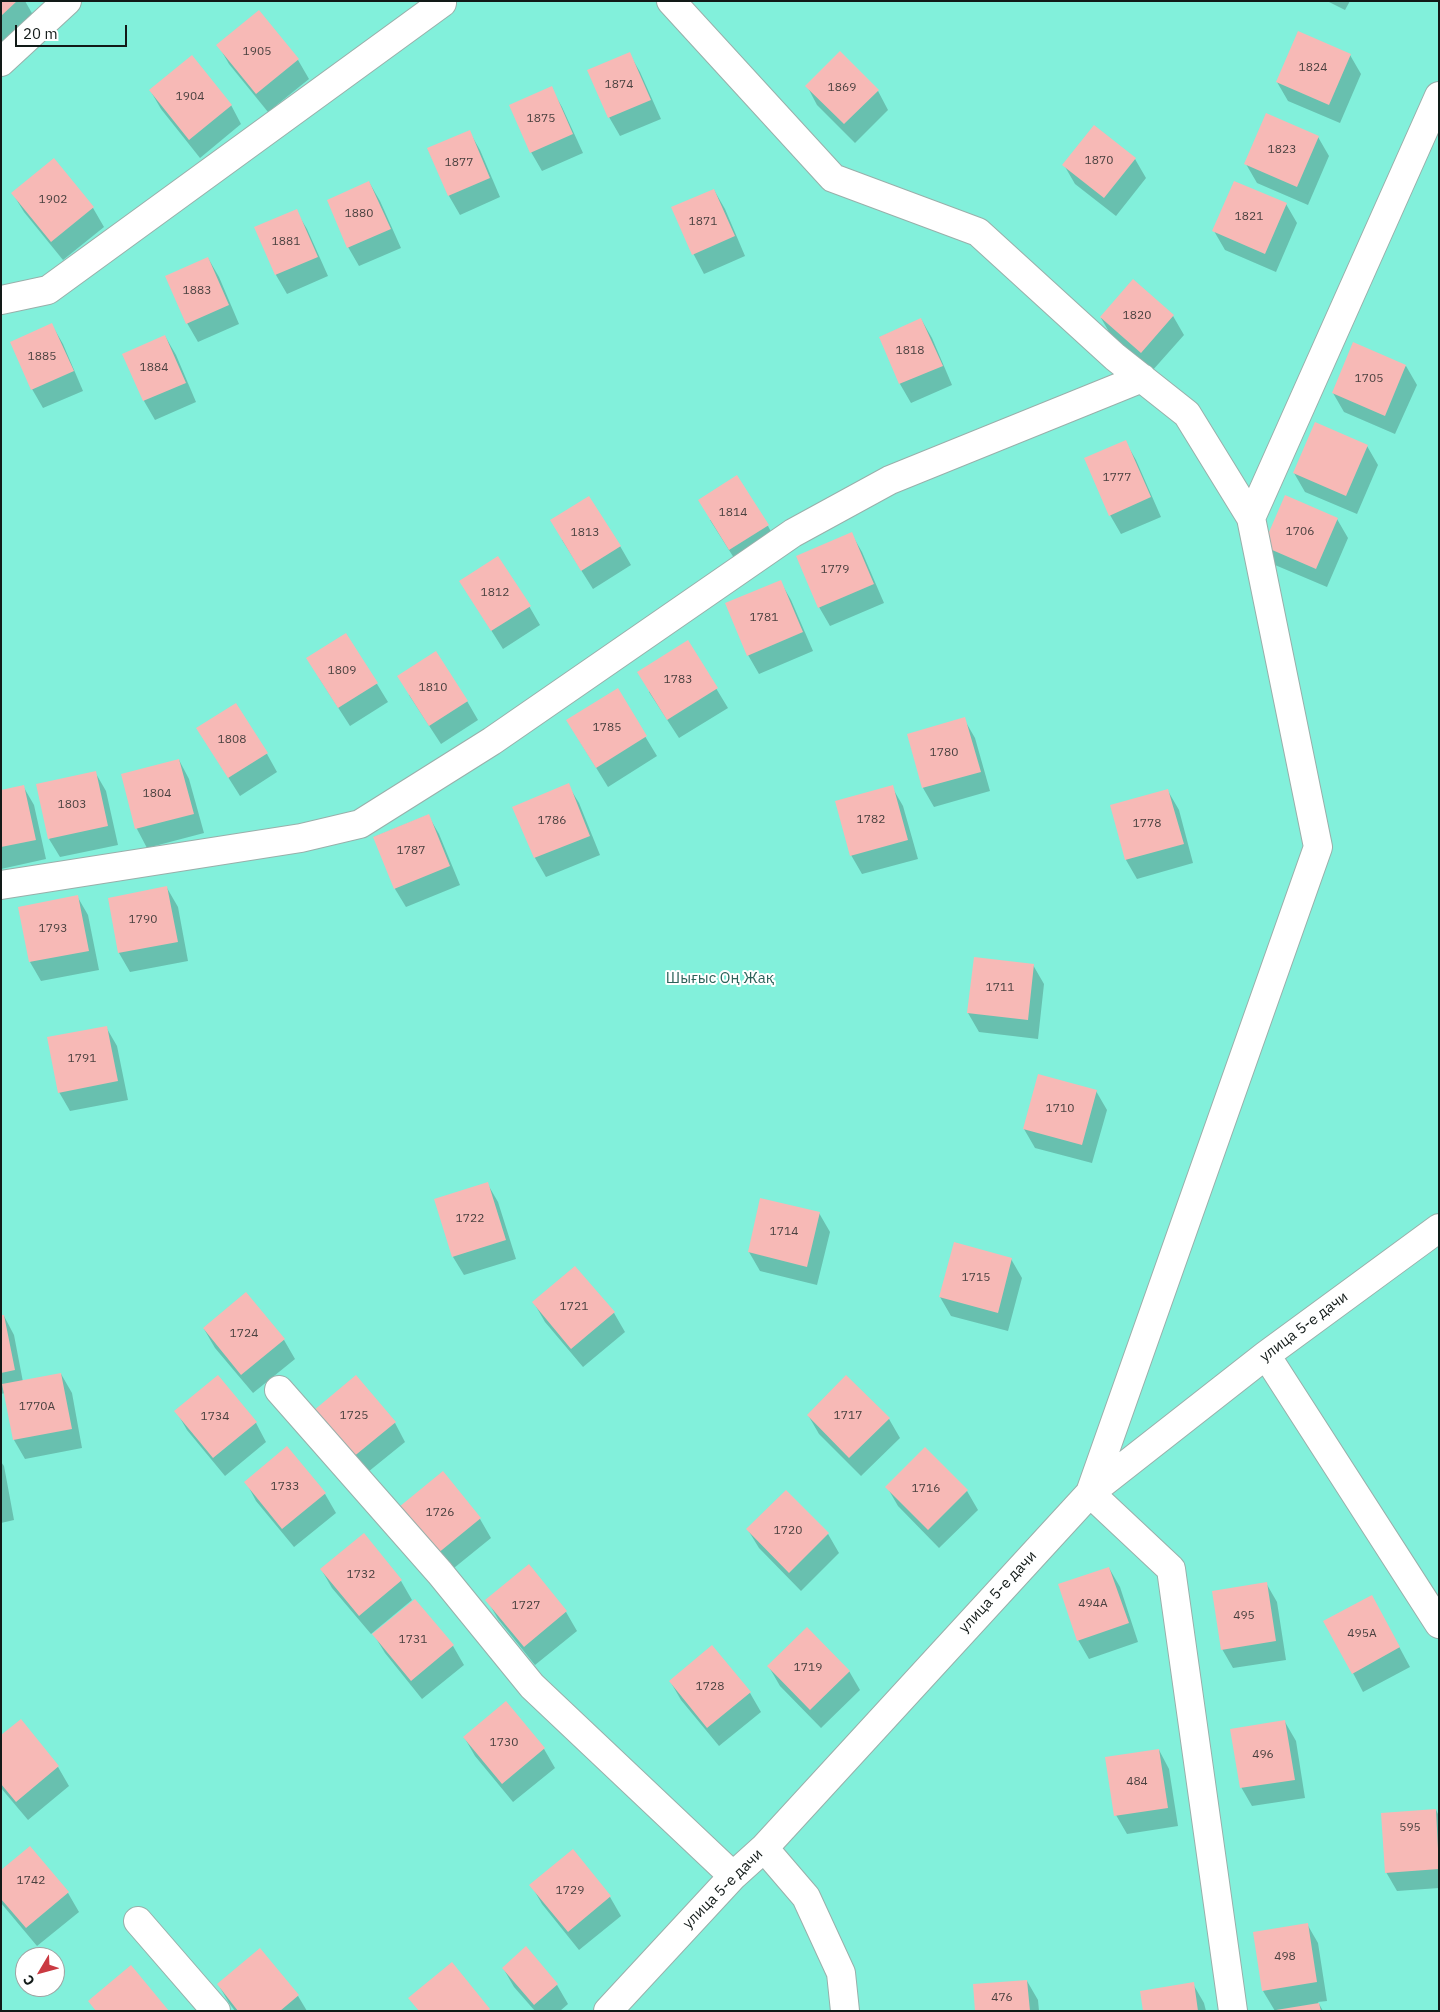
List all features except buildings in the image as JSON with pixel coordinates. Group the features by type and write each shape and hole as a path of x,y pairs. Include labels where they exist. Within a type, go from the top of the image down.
{"street":[{"path":"1,62 67,1"},
{"path":"672,1 833,178 978,232 1115,357 1187,414 1251,518 1318,847 1090,1493 1171,1569 1233,2011"},
{"path":"1,300 48,290 442,2"},
{"path":"1251,518 1439,96"},
{"path":"1,885 301,838 360,824 492,741 793,533 890,480 1142,378"},
{"name":"улица 5-е дачи","path":"608,2011 733,1876 764,1848 1090,1493 1266,1354 1439,1228"},
{"path":"1266,1354 1439,1624"},
{"path":"279,1390 440,1573 532,1686 733,1876"},
{"path":"764,1848 806,1897 841,1973 845,2011"},
{"path":"138,1921 216,2011"}],"green space":[{"name":"Шығыс Оң Жақ","path":"1,1 1439,1 1439,2011 1,2011"}]}
